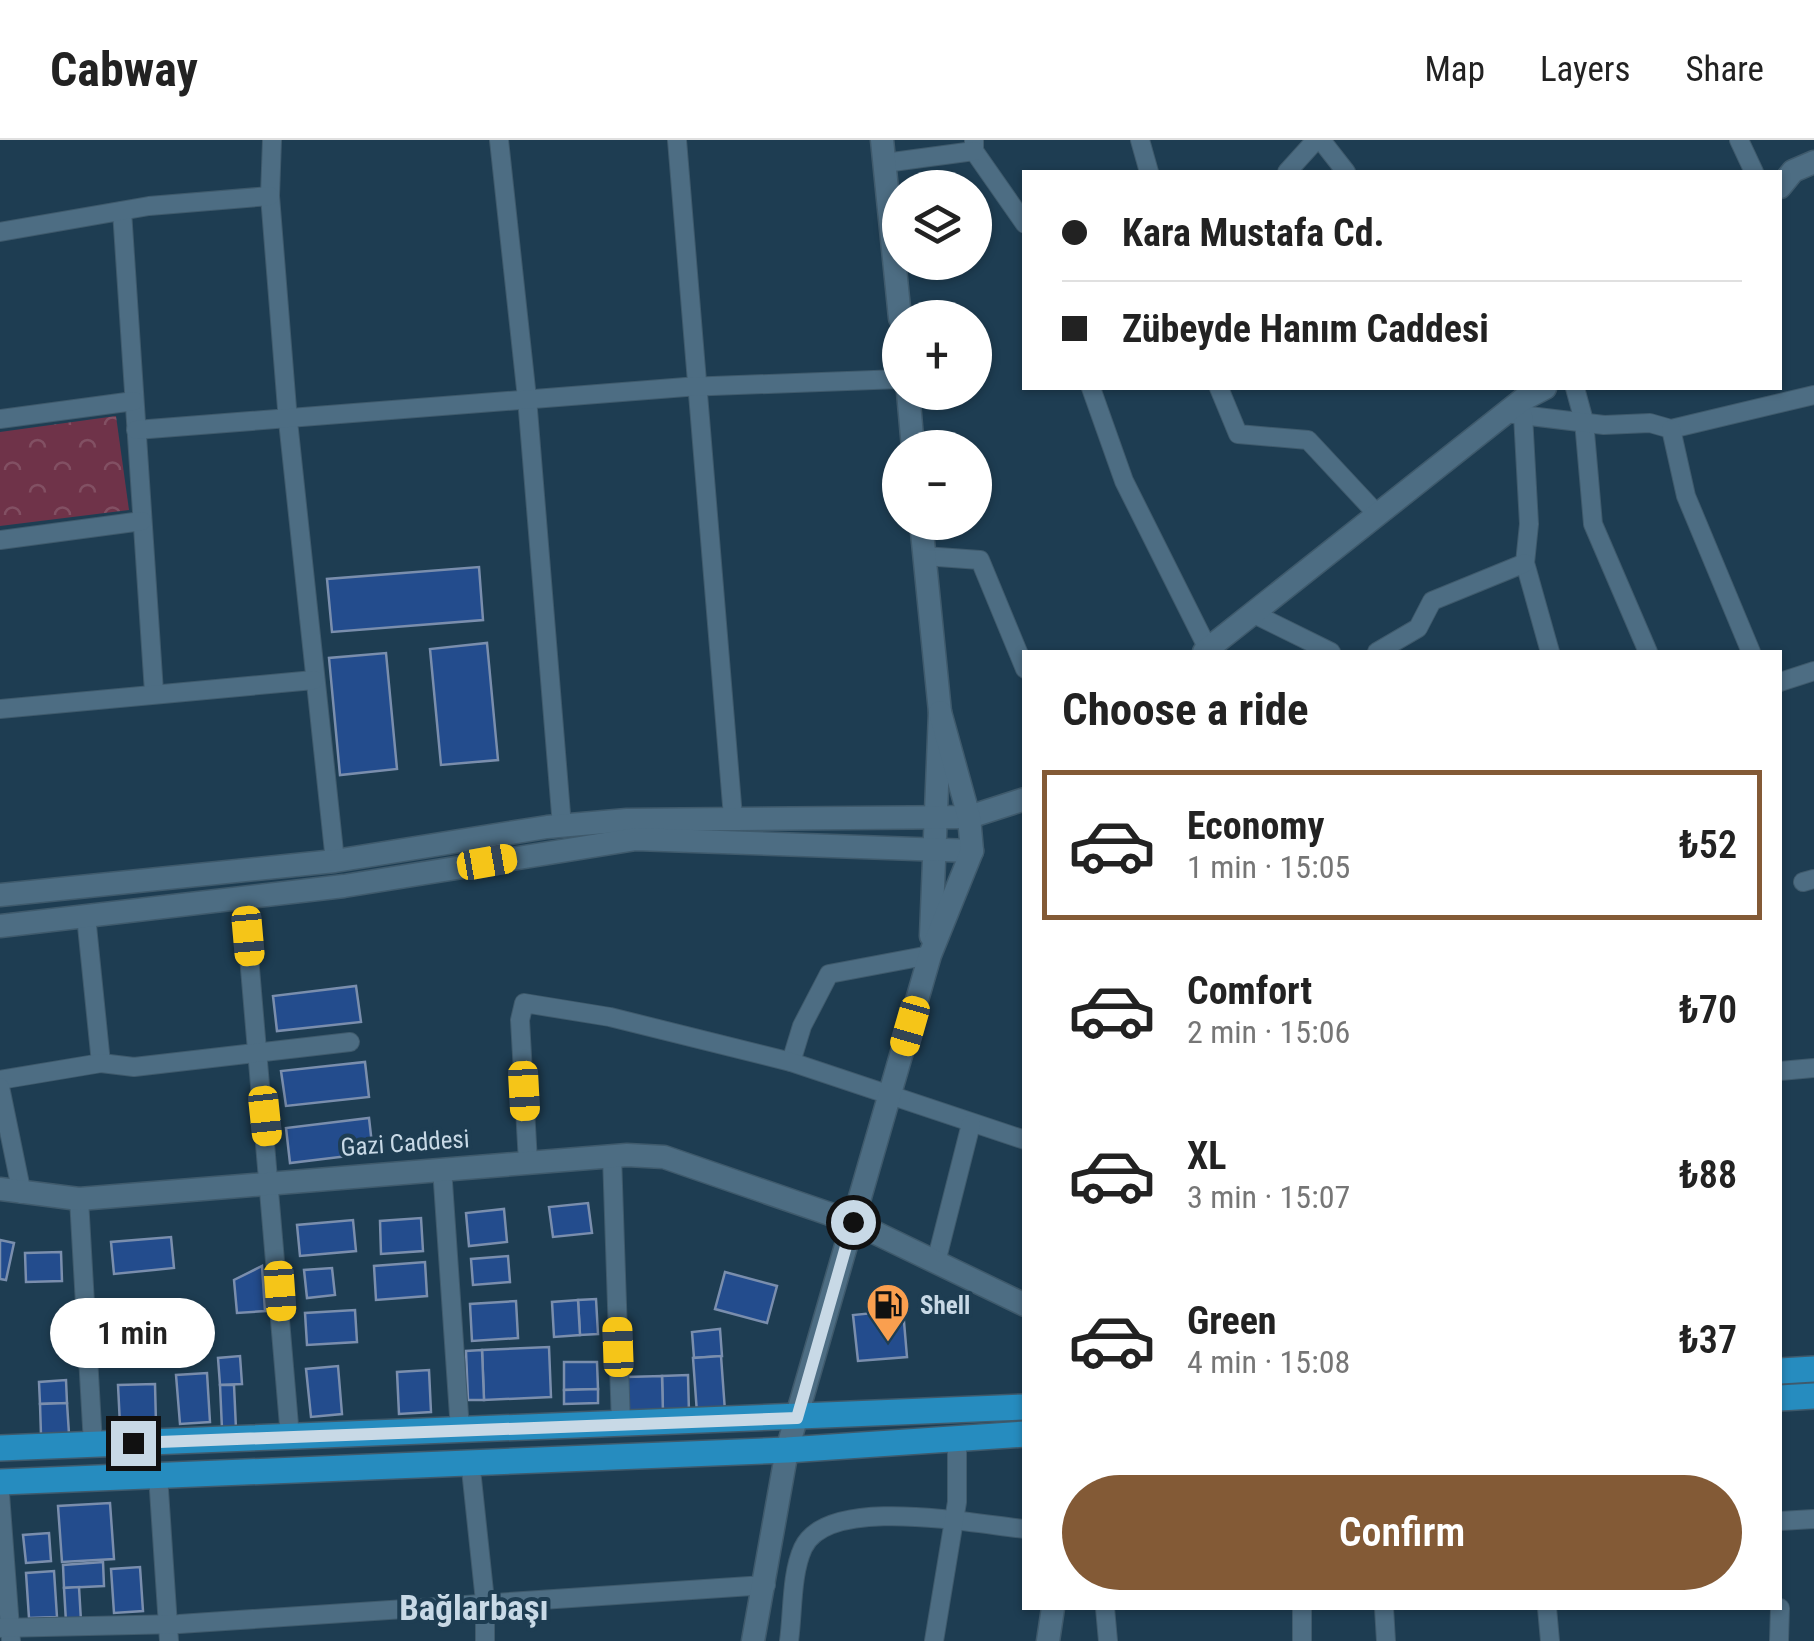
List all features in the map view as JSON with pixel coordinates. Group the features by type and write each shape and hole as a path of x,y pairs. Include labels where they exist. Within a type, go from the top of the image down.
{"main road":[{"path":"1782,1371 1814,1369"},
{"path":"1782,1398 1814,1396"},
{"path":"0,1448 1022,1408"},
{"path":"0,1482 786,1450 1022,1434"}],"street":[{"path":"272,140 270,196 288,421 335,861"},
{"path":"499,140 526,398 562,826"},
{"path":"676,140 733,817"},
{"path":"1140,140 1148,170"},
{"path":"1290,170 1318,140 1344,170"},
{"path":"1739,140 1753,170"},
{"path":"898,300 883,151 974,145 1022,219"},
{"path":"1782,185 1794,172 1814,162"},
{"path":"0,232 122,211 270,196"},
{"path":"122,211 154,692"},
{"path":"136,430 288,421 526,398 882,380"},
{"path":"1092,390 1124,481 1217,647 1252,613 1377,514 1543,390"},
{"path":"1220,390 1238,434 1308,440 1377,514"},
{"path":"1575,390 1584,421 1594,524 1647,650"},
{"path":"1514,414 1650,423 1671,429 1814,394"},
{"path":"0,419 134,401"},
{"path":"1514,414 1529,524 1524,562 1549,650"},
{"path":"1671,429 1686,496 1750,650"},
{"path":"0,540 142,521"},
{"path":"923,540 940,712 930,955"},
{"path":"924,556 980,560 1022,661"},
{"path":"1381,650 1418,628 1432,601 1524,562"},
{"path":"1252,613 1327,650"},
{"path":"1782,681 1814,671"},
{"path":"0,709 314,680"},
{"path":"752,1641 766,1584 786,1450 930,955 972,851 968,817 940,712"},
{"path":"0,895 335,861 562,826 733,817 968,817 1022,800"},
{"path":"0,926 344,886 636,838 972,851"},
{"path":"244,898 272,1182 290,1437"},
{"path":"86,916 101,1063"},
{"path":"791,1062 802,1026 830,974 930,955"},
{"path":"528,1162 520,1020 524,1003 610,1018 791,1062 1022,1139"},
{"path":"0,1080 101,1063 134,1067 350,1042"},
{"path":"1782,1071 1814,1068"},
{"path":"0,1088 11,1192"},
{"path":"936,1262 971,1124"},
{"path":"612,1156 621,1424"},
{"name":"Gazi Caddesi","path":"11,1192 78,1199 442,1168 612,1156 664,1157 853,1222 1022,1304"},
{"path":"442,1168 460,1430"},
{"path":"78,1199 93,1444"},
{"path":"934,1641 952,1522 958,1437"},
{"path":"470,1460 485,1602 484,1641"},
{"path":"158,1475 169,1633"},
{"path":"0,1494 7,1632 169,1633 485,1602 766,1584"},
{"path":"789,1641 801,1551 813,1532 850,1518 1022,1529"},
{"path":"1782,1520 1814,1518"},
{"path":"1048,1641 1054,1610"},
{"path":"1105,1610 1108,1641"},
{"path":"1302,1610 1302,1641"},
{"path":"1384,1610 1386,1641"},
{"path":"1547,1610 1550,1641"},
{"path":"1779,1641 1780,1610"}],"green space":[{"path":"116,416 129,510 0,526 0,432"}],"building":[{"path":"479,567 483,620 332,632 327,579"},
{"path":"487,643 498,760 441,765 430,649"},
{"path":"386,653 397,769 340,775 329,658"},
{"path":"356,986 361,1022 277,1031 273,996"},
{"path":"365,1062 369,1097 286,1106 281,1071"},
{"path":"369,1118 373,1153 290,1163 286,1128"},
{"path":"588,1203 592,1233 553,1237 549,1207"},
{"path":"504,1209 507,1242 469,1246 466,1213"},
{"path":"421,1218 423,1251 381,1254 380,1221"},
{"path":"353,1220 356,1251 300,1256 297,1225"},
{"path":"171,1237 174,1268 114,1274 111,1242"},
{"path":"0,1240 14,1243 6,1280 0,1279"},
{"path":"61,1252 62,1281 26,1282 25,1253"},
{"path":"508,1256 510,1282 473,1285 471,1259"},
{"path":"425,1262 427,1296 376,1300 374,1266"},
{"path":"262,1266 265,1311 237,1313 234,1280"},
{"path":"332,1268 335,1295 307,1298 304,1270"},
{"path":"725,1272 777,1286 767,1323 715,1309"},
{"path":"596,1299 598,1334 580,1335 578,1300"},
{"path":"578,1300 580,1335 554,1337 552,1302"},
{"path":"516,1301 518,1338 472,1341 470,1304"},
{"path":"355,1310 357,1342 307,1345 305,1313"},
{"path":"903,1310 907,1357 858,1361 853,1315"},
{"path":"156,1326 158,1352 113,1354 112,1328"},
{"path":"720,1329 722,1356 694,1358 692,1332"},
{"path":"549,1347 551,1397 484,1400 482,1350"},
{"path":"482,1350 484,1400 468,1400 466,1351"},
{"path":"240,1356 242,1384 220,1385 218,1358"},
{"path":"721,1356 725,1411 697,1413 693,1358"},
{"path":"564,1362 597,1362 598,1389 564,1390"},
{"path":"338,1366 342,1414 311,1417 306,1369"},
{"path":"429,1370 431,1412 399,1414 397,1372"},
{"path":"207,1373 210,1422 180,1424 176,1375"},
{"path":"688,1375 689,1413 663,1414 662,1376"},
{"path":"662,1376 663,1414 628,1415 626,1377"},
{"path":"66,1380 67,1403 40,1404 39,1382"},
{"path":"155,1384 156,1424 120,1425 118,1385"},
{"path":"220,1385 234,1385 236,1429 222,1429"},
{"path":"598,1389 598,1403 564,1404 564,1390"},
{"path":"67,1403 69,1434 41,1435 40,1404"},
{"path":"110,1503 114,1559 62,1562 58,1506"},
{"path":"49,1533 51,1561 26,1563 23,1535"},
{"path":"103,1562 104,1586 64,1588 63,1565"},
{"path":"140,1567 143,1611 114,1613 111,1569"},
{"path":"54,1571 57,1617 29,1618 26,1573"},
{"path":"79,1587 81,1621 66,1622 64,1588"}],"place":[{"name":"Shell","path":"888,1343"}],"district":[{"name":"Bağlarbaşı","path":"474,1608"}],"route":[{"path":"133,1443 797,1418 853,1222"}]}
